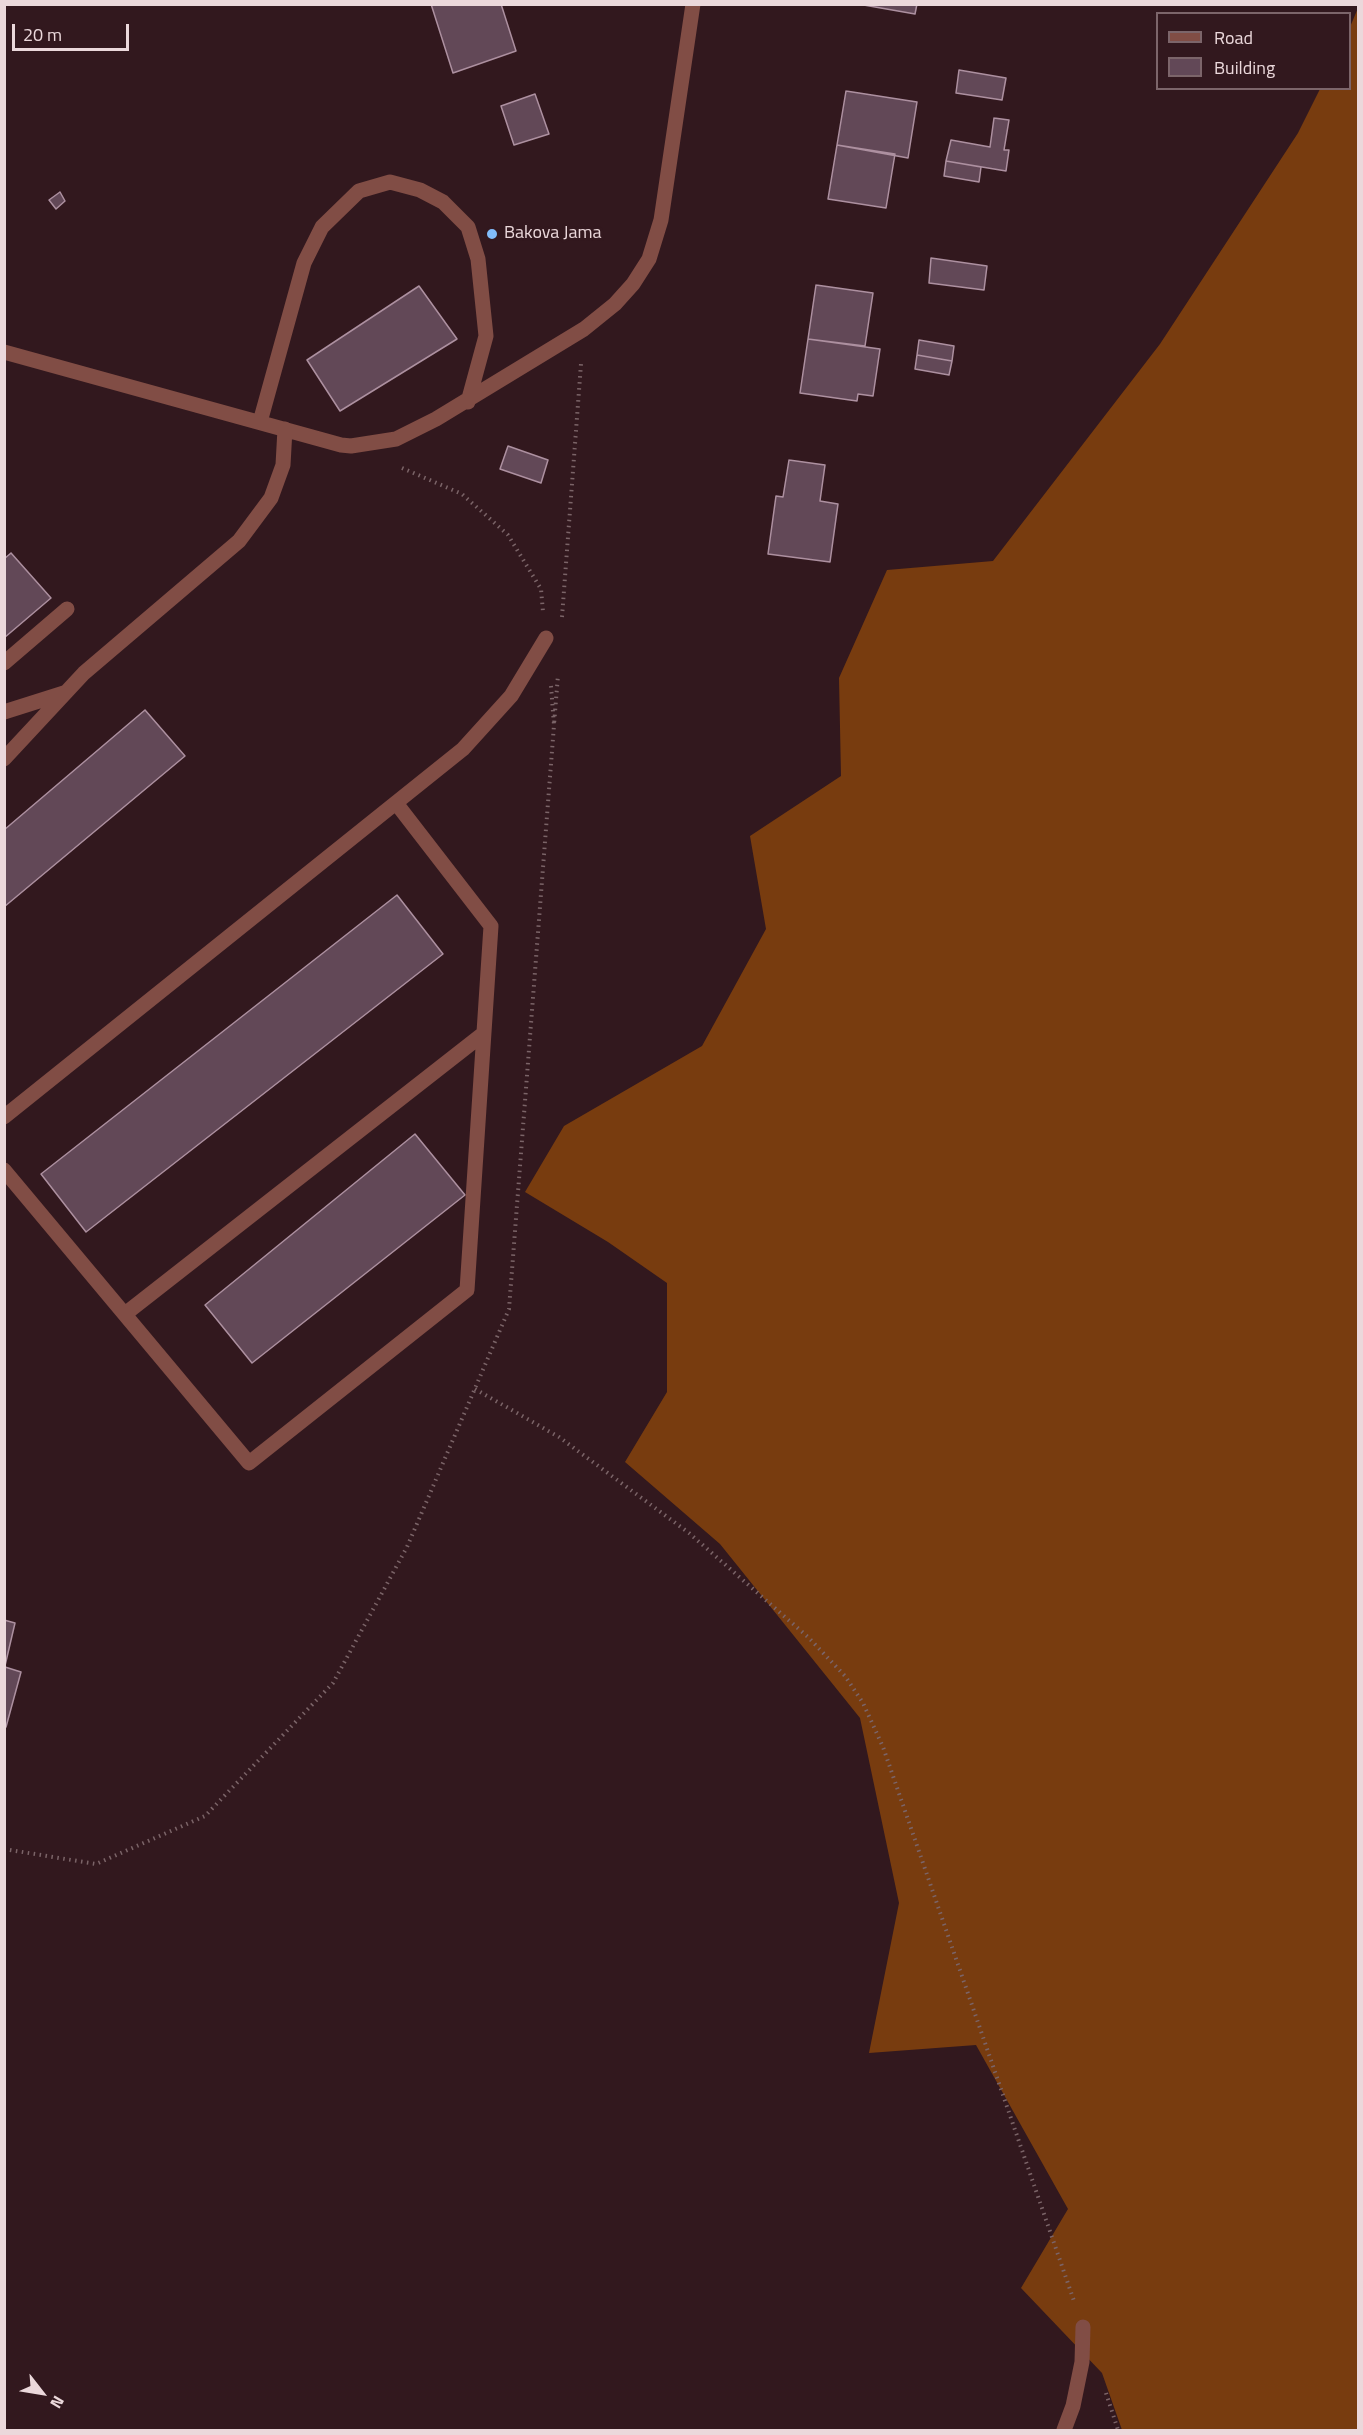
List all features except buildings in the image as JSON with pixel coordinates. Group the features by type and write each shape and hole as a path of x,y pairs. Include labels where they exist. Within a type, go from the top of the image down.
{"street":[{"path":"4,352 341,445 351,446 396,439 468,402 584,329 615,304 649,260 661,220 693,4"},
{"path":"260,422 304,263 322,227 359,191 390,182 420,190 443,202 468,227 478,259 486,336 468,402"},
{"path":"4,759 84,673 239,542 271,498 283,465 285,429"},
{"path":"4,663 67,609"},
{"path":"4,1118 463,749 511,696 546,638"},
{"path":"4,712 65,693"},
{"path":"4,1170 249,1463 467,1290 490,926 396,803"},
{"path":"125,1314 483,1034"},
{"path":"1064,2430 1073,2406 1082,2362 1083,2326"}],"path":[{"path":"562,620 584,329"},
{"path":"351,446 462,494 508,535 541,589 554,724"},
{"path":"4,1849 96,1863 205,1816 333,1683 407,1547 509,1310 559,666"},
{"path":"475,1389 559,1437 689,1533 808,1637 845,1676 863,1703 883,1747 1083,2326"}],"shaded area":[{"path":"1358,8 1358,2430 1122,2430 1102,2373 1021,2288 1068,2209 976,2045 869,2053 899,1903 860,1718 720,1544 625,1462 667,1392 667,1283 608,1242 525,1192 564,1126 702,1046 766,929 750,836 841,776 839,678 887,570 993,561 1160,344 1298,133 1320,90 1351,90 1351,25"}],"place":[{"name":"Bakova Jama","path":"492,234"}]}
